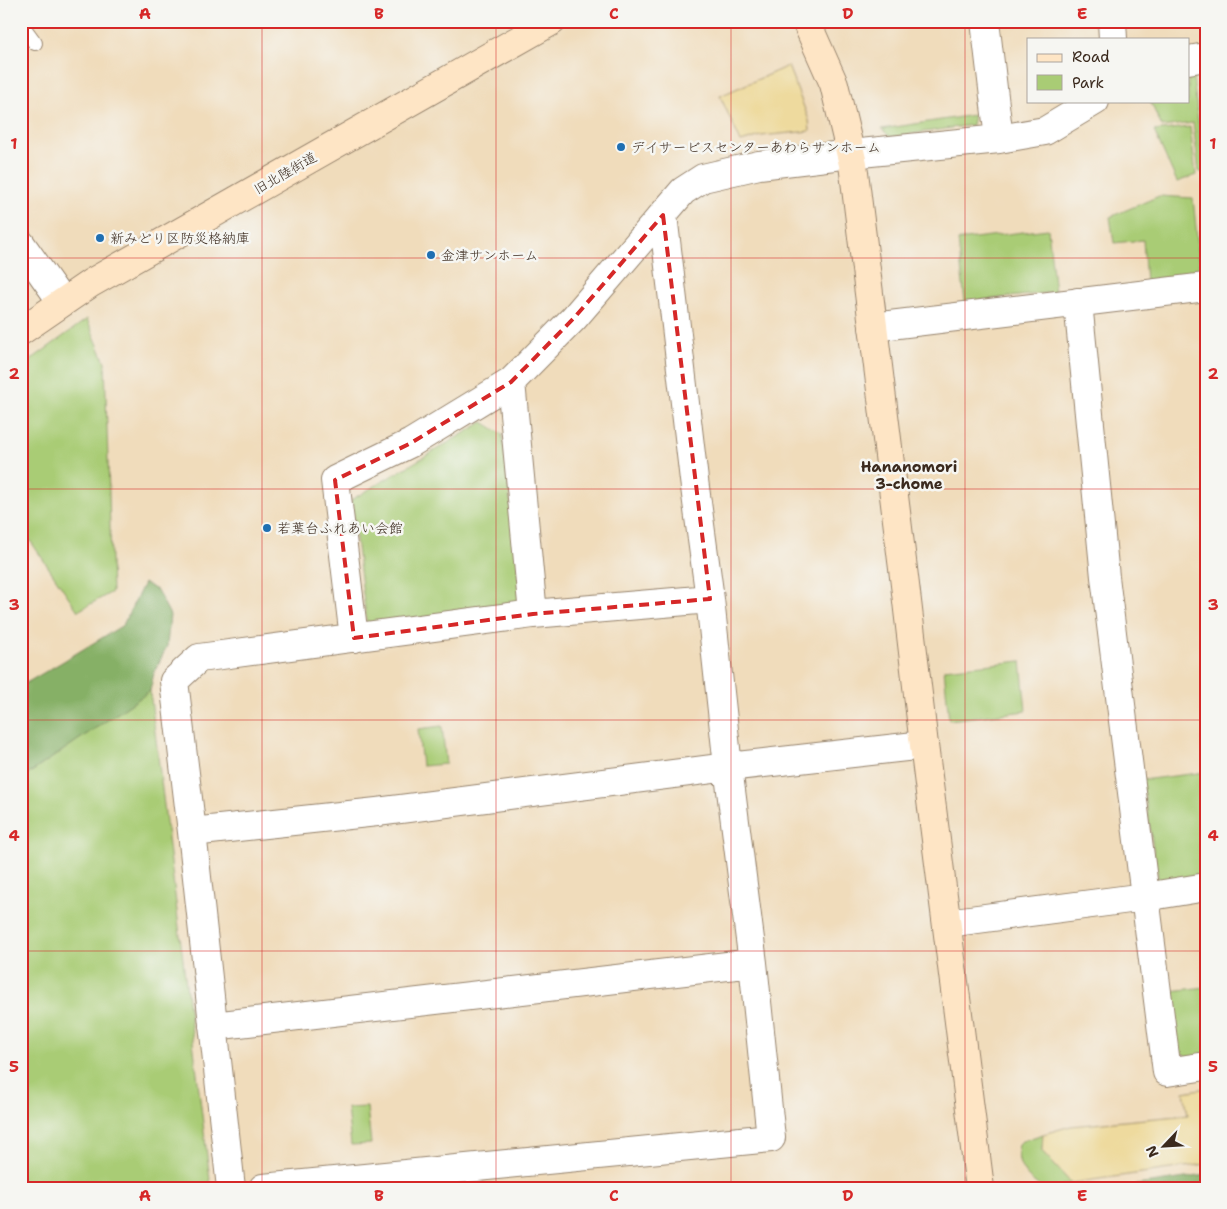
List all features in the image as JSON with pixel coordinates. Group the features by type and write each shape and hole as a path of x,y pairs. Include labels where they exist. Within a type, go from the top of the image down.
{"street":[{"name":"旧北陸街道","path":"21,331 91,283 552,21"},
{"path":"806,21 834,84 851,154 980,1188"},
{"path":"986,21 1000,139"},
{"path":"1112,21 1112,38"},
{"path":"1190,60 1206,57"},
{"path":"354,638 335,480 411,443 510,382 574,318 683,191 702,178 758,165 1000,139 1044,131 1093,102"},
{"path":"263,1188 771,1138 753,963 663,215"},
{"path":"21,244 62,302"},
{"path":"873,327 1206,287"},
{"path":"1078,302 1106,577 1167,1072 1206,1066"},
{"path":"510,382 533,614"},
{"path":"231,1188 174,681 199,658 533,614 710,599"},
{"path":"192,832 377,812 728,767 924,745"},
{"path":"947,923 1146,897 1206,887"},
{"path":"213,1026 753,963"}],"lane":[{"path":"21,24 35,43"}],"highlighted area":[{"path":"663,215 710,599 533,614 354,638 335,480 411,443 511,382 574,318"}],"green space":[{"path":"1193,76 1204,172 1199,172 1193,123 1162,127 1150,102 1190,102 1190,77"},
{"path":"974,115 972,125 890,137 882,129"},
{"path":"1190,127 1196,175 1177,182 1154,131"},
{"path":"1159,196 1193,198 1201,277 1146,283 1143,240 1114,243 1110,217"},
{"path":"1048,229 1055,292 965,302 958,240"},
{"path":"87,319 105,362 112,592 78,611 21,527 21,367"},
{"path":"483,422 502,434 523,605 367,625 351,500"},
{"path":"144,583 157,590 170,615 167,646 154,673 150,691 21,779 21,686 123,625"},
{"path":"1021,661 1026,711 949,720 944,669"},
{"path":"150,691 211,1188 21,1188 21,779"},
{"path":"442,726 446,764 422,766 418,729"},
{"path":"1206,772 1206,877 1159,884 1142,780"},
{"path":"1206,987 1206,1059 1190,1061 1178,1049 1171,991"},
{"path":"367,1107 371,1144 351,1145 347,1108"},
{"path":"1043,1134 1042,1151 1071,1183 1044,1188 1030,1178 1020,1165 1018,1155 1019,1144 1022,1141"},
{"path":"1206,1175 1206,1188 1116,1188"}],"sand":[{"path":"788,66 809,120 810,131 761,136 741,142 720,96"},
{"path":"1206,1088 1206,1164 1071,1183 1042,1151 1043,1134 1071,1126 1188,1115 1184,1092"}],"place":[{"name":"デイサービスセンターあわらサンホーム","path":"621,147"},
{"name":"新みどり区防災格納庫","path":"100,238"},
{"name":"金津サンホーム","path":"431,255"},
{"name":"若葉台ふれあい会館","path":"267,528"}],"district":[{"name":"Hananomori 3-chome","path":"909,476"}]}
